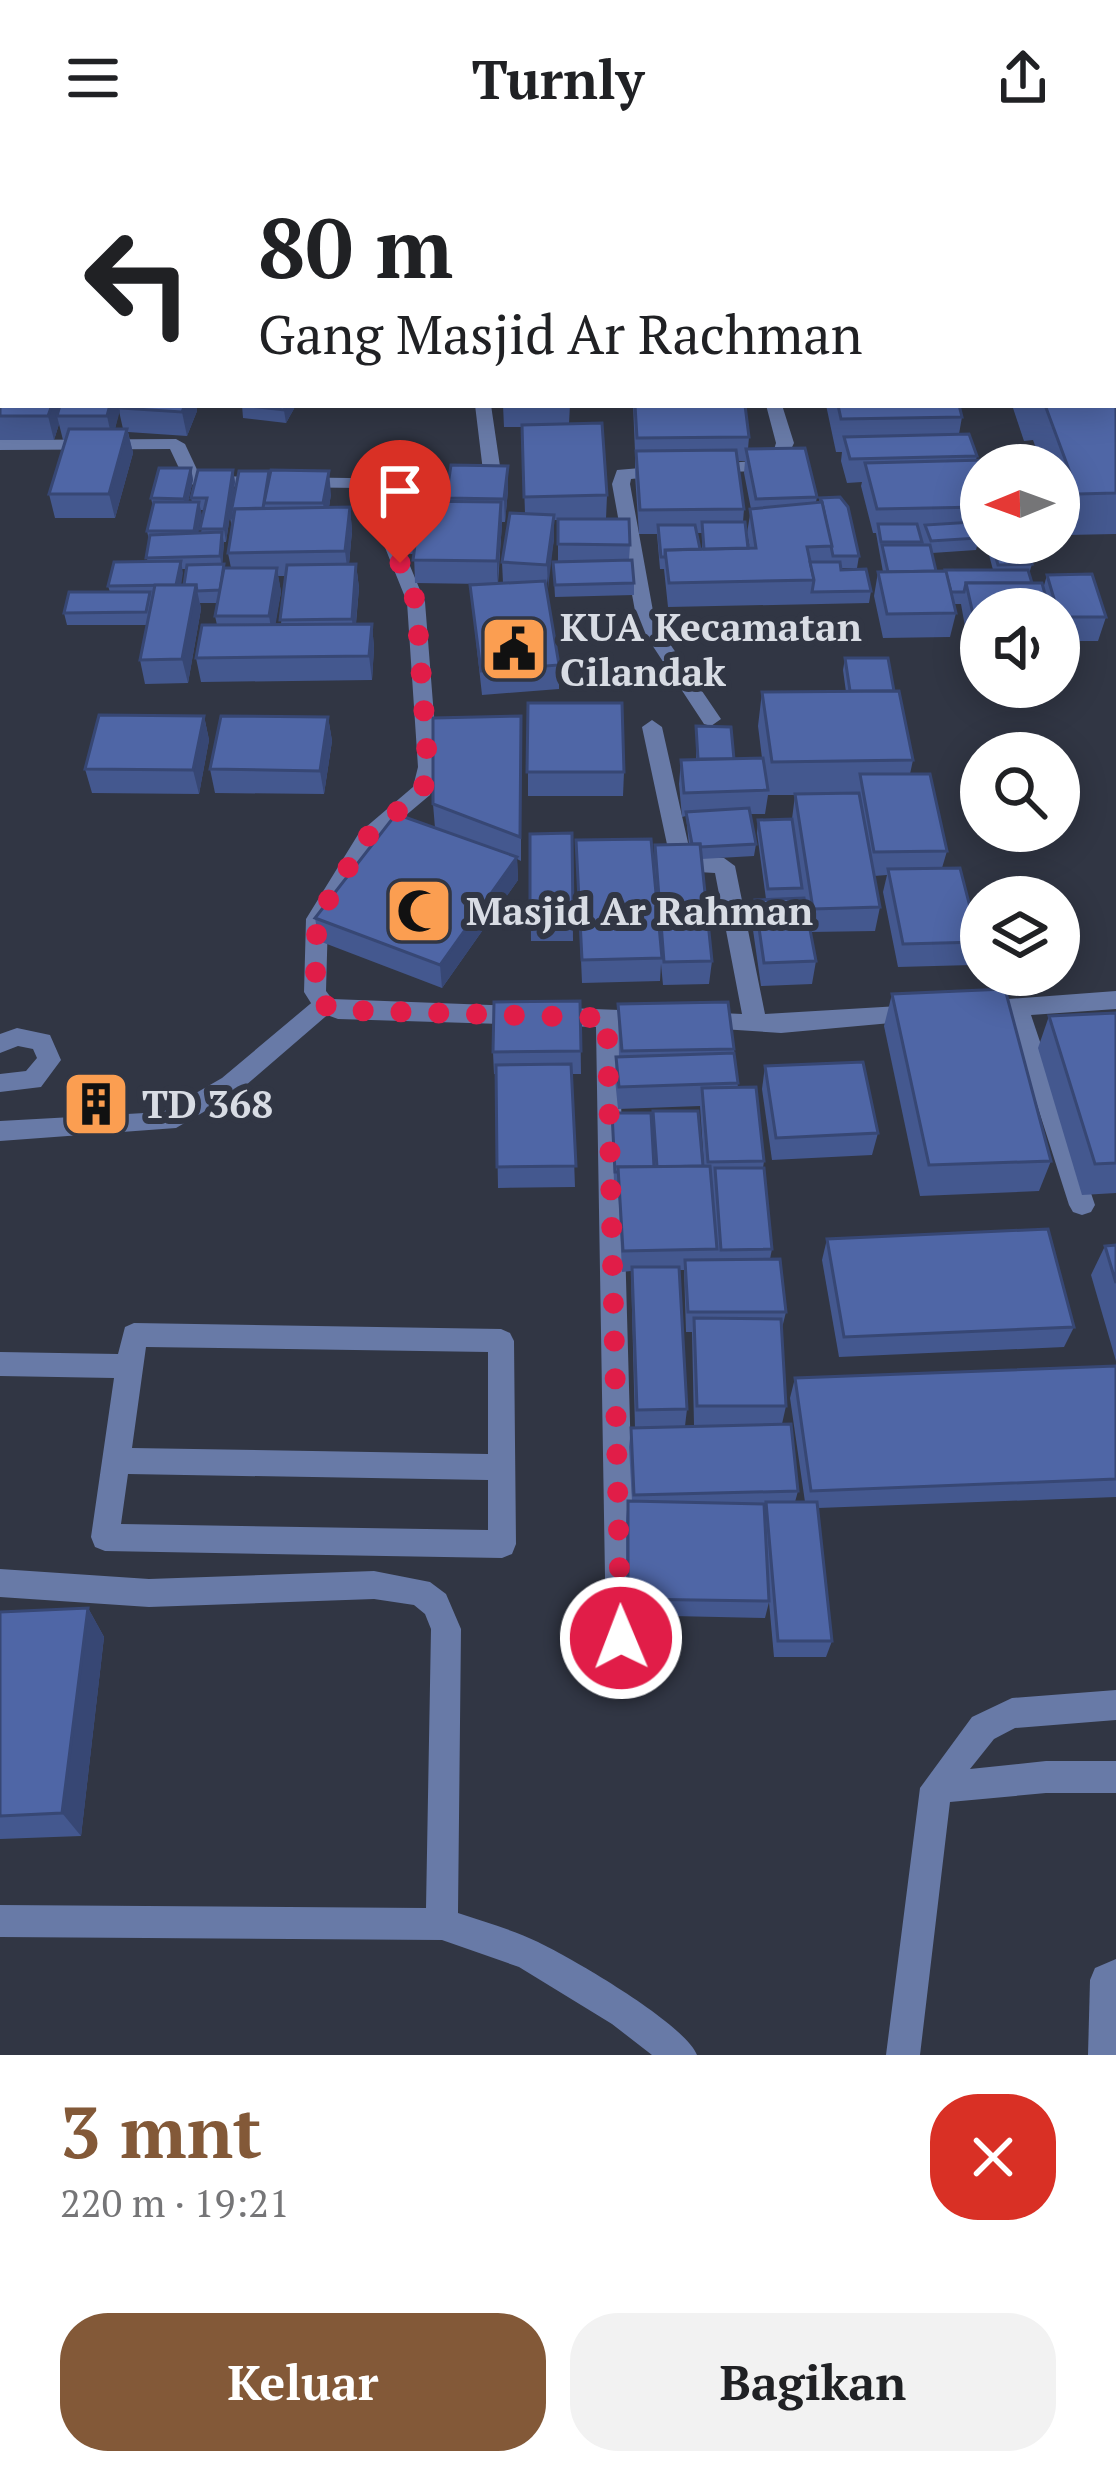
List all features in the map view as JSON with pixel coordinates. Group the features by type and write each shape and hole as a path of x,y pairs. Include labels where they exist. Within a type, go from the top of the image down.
{"street":[{"path":"0,445 176,444 193,478 478,484 492,473 483,408"},
{"path":"711,719 646,622 622,473 758,466 781,456 784,443 775,408"},
{"path":"368,484 416,602 428,767 423,790 366,838 317,919 315,992 324,1005 353,1011 754,1023 1116,1000"},
{"path":"652,727 682,863 724,866 754,1023"},
{"path":"0,1131 167,1121 230,1084 324,1005"},
{"path":"1017,1007 1082,1205"},
{"path":"607,1018 621,1638"},
{"path":"0,1044 30,1037 48,1050 43,1071 33,1080 2,1088"},
{"path":"134,1335 501,1341 502,1544 105,1537 129,1366 134,1335"},
{"path":"0,1364 129,1366"},
{"path":"113,1461 503,1467"},
{"path":"0,1583 149,1593 374,1585 421,1592 446,1629 442,1924"},
{"path":"903,2055 936,1788 983,1728 1012,1713 1116,1705"},
{"path":"936,1788 1046,1777 1116,1777"},
{"path":"0,1921 442,1924 529,1954 624,2012 680,2055"},
{"path":"1106,2055 1107,1980 1116,1976"}],"building":[{"path":"0,408 51,408 48,416 0,416"},
{"path":"59,408 109,408 107,416 57,416"},
{"path":"119,408 184,408 182,412"},
{"path":"635,408 745,408 749,437 637,438"},
{"path":"839,408 960,408 962,417 841,419"},
{"path":"1046,408 1116,408 1116,493 1080,494 1080,444 1059,444"},
{"path":"602,423 607,495 524,497 522,425"},
{"path":"69,429 127,429 109,494 49,494"},
{"path":"969,434 973,444 960,444 960,456 850,459 844,437"},
{"path":"805,448 817,497 756,499 746,449"},
{"path":"736,450 744,509 640,510 636,451"},
{"path":"960,461 960,507 877,509 865,463"},
{"path":"451,465 508,466 504,499 446,498"},
{"path":"159,468 191,468 184,499 151,498"},
{"path":"198,470 233,470 224,529 200,529 207,498 191,498"},
{"path":"271,470 329,471 323,503 264,503"},
{"path":"239,471 269,471 263,508 235,509 230,518"},
{"path":"397,478 446,478 444,502 405,501 404,510 393,510"},
{"path":"840,497 848,507 859,556 833,556 820,498"},
{"path":"405,501 501,502 497,561 413,560 417,530 402,530"},
{"path":"154,502 199,502 194,531 147,531"},
{"path":"822,502 832,546 807,547 814,580 669,583 665,550 756,548 750,509"},
{"path":"350,507 345,551 228,553 235,509"},
{"path":"510,513 554,515 547,565 502,562"},
{"path":"558,519 629,519 630,545 558,544"},
{"path":"702,522 745,522 748,548 704,549"},
{"path":"960,523 960,539 931,541 925,525"},
{"path":"878,524 917,524 922,542 881,542"},
{"path":"658,525 695,525 700,549 665,550 661,557"},
{"path":"222,532 220,556 146,558 150,535"},
{"path":"882,545 930,545 936,571 888,572"},
{"path":"632,560 634,583 555,585 553,562"},
{"path":"181,561 176,585 108,586 114,562"},
{"path":"810,562 840,562 841,570 866,569 871,591 812,592"},
{"path":"224,564 220,590 197,591 196,585 184,585 187,565"},
{"path":"356,564 352,619 280,620 287,565"},
{"path":"224,568 277,568 269,616 215,616"},
{"path":"945,570 1028,570 1032,583 966,583 960,592 951,592"},
{"path":"946,571 956,613 887,614 878,572"},
{"path":"1092,574 1106,617 1080,617 1080,588 1051,588 1047,575"},
{"name":"KUA Kecamatan Cilandak","path":"545,581 559,665 481,671 470,585"},
{"path":"966,583 1042,583 1043,588 967,588"},
{"path":"155,585 196,585 182,659 140,660"},
{"path":"69,592 150,592 146,612 64,613"},
{"path":"372,624 369,656 196,658 202,625"},
{"path":"845,658 888,658 894,691 850,691"},
{"path":"899,691 913,760 772,762 762,692"},
{"path":"528,703 622,703 624,772 527,772"},
{"path":"99,715 204,716 193,770 85,769"},
{"path":"221,716 328,717 320,771 210,769"},
{"path":"521,716 520,837 433,804 433,718"},
{"path":"696,726 731,727 734,759 698,759"},
{"path":"763,758 768,790 684,793 681,760"},
{"path":"860,774 930,774 947,851 874,852"},
{"path":"859,793 880,907 813,909 795,794"},
{"path":"749,808 756,844 692,844 686,812"},
{"name":"Masjid Ar Rahman","path":"396,814 517,857 440,965 315,918"},
{"path":"792,819 802,888 768,889 758,820"},
{"path":"572,833 573,917 530,918 530,834"},
{"path":"651,839 662,958 582,960 576,840"},
{"path":"700,844 712,961 664,962 655,845"},
{"path":"960,868 960,942 903,944 888,869"},
{"path":"804,898 816,961 764,963 755,900"},
{"path":"960,991 960,996 1007,996 1051,1161 929,1165 892,994"},
{"path":"580,1001 581,1051 493,1052 494,1002"},
{"path":"728,1002 734,1049 622,1051 618,1004"},
{"path":"1116,1013 1116,1163 1095,1164 1049,1016"},
{"path":"734,1053 738,1083 619,1087 616,1057"},
{"path":"863,1062 878,1133 776,1138 765,1066"},
{"path":"571,1064 576,1166 497,1167 496,1065"},
{"path":"76,1082 112,1082 108,1103 71,1103"},
{"path":"756,1087 764,1161 708,1162 702,1088"},
{"path":"653,1111 698,1111 703,1166 657,1167"},
{"path":"612,1113 651,1113 654,1167 618,1167 615,1172"},
{"path":"710,1166 717,1249 623,1251 618,1167"},
{"path":"715,1168 764,1168 772,1249 721,1250"},
{"path":"1048,1229 1074,1327 844,1337 827,1239"},
{"path":"1116,1245 1116,1283 1105,1246"},
{"path":"780,1259 786,1312 688,1312 685,1260"},
{"path":"632,1267 679,1267 687,1409 637,1410"},
{"path":"694,1318 781,1319 786,1406 697,1406"},
{"path":"1116,1366 1116,1479 811,1491 795,1378"},
{"path":"791,1424 798,1491 634,1495 631,1428"},
{"path":"628,1501 764,1504 769,1601 628,1599"},
{"path":"766,1502 817,1502 832,1641 778,1641"},
{"path":"88,1608 62,1813 0,1816 0,1612"}],"place":[{"name":"KUA Kecamatan Cilandak","path":"514,649"},
{"name":"Masjid Ar Rahman","path":"419,911"},
{"name":"TD 368","path":"96,1104"}],"route":[{"path":"400,563 416,602 428,767 423,790 366,838 317,919 315,992 324,1005 338,1010 607,1018 621,1638"}]}
